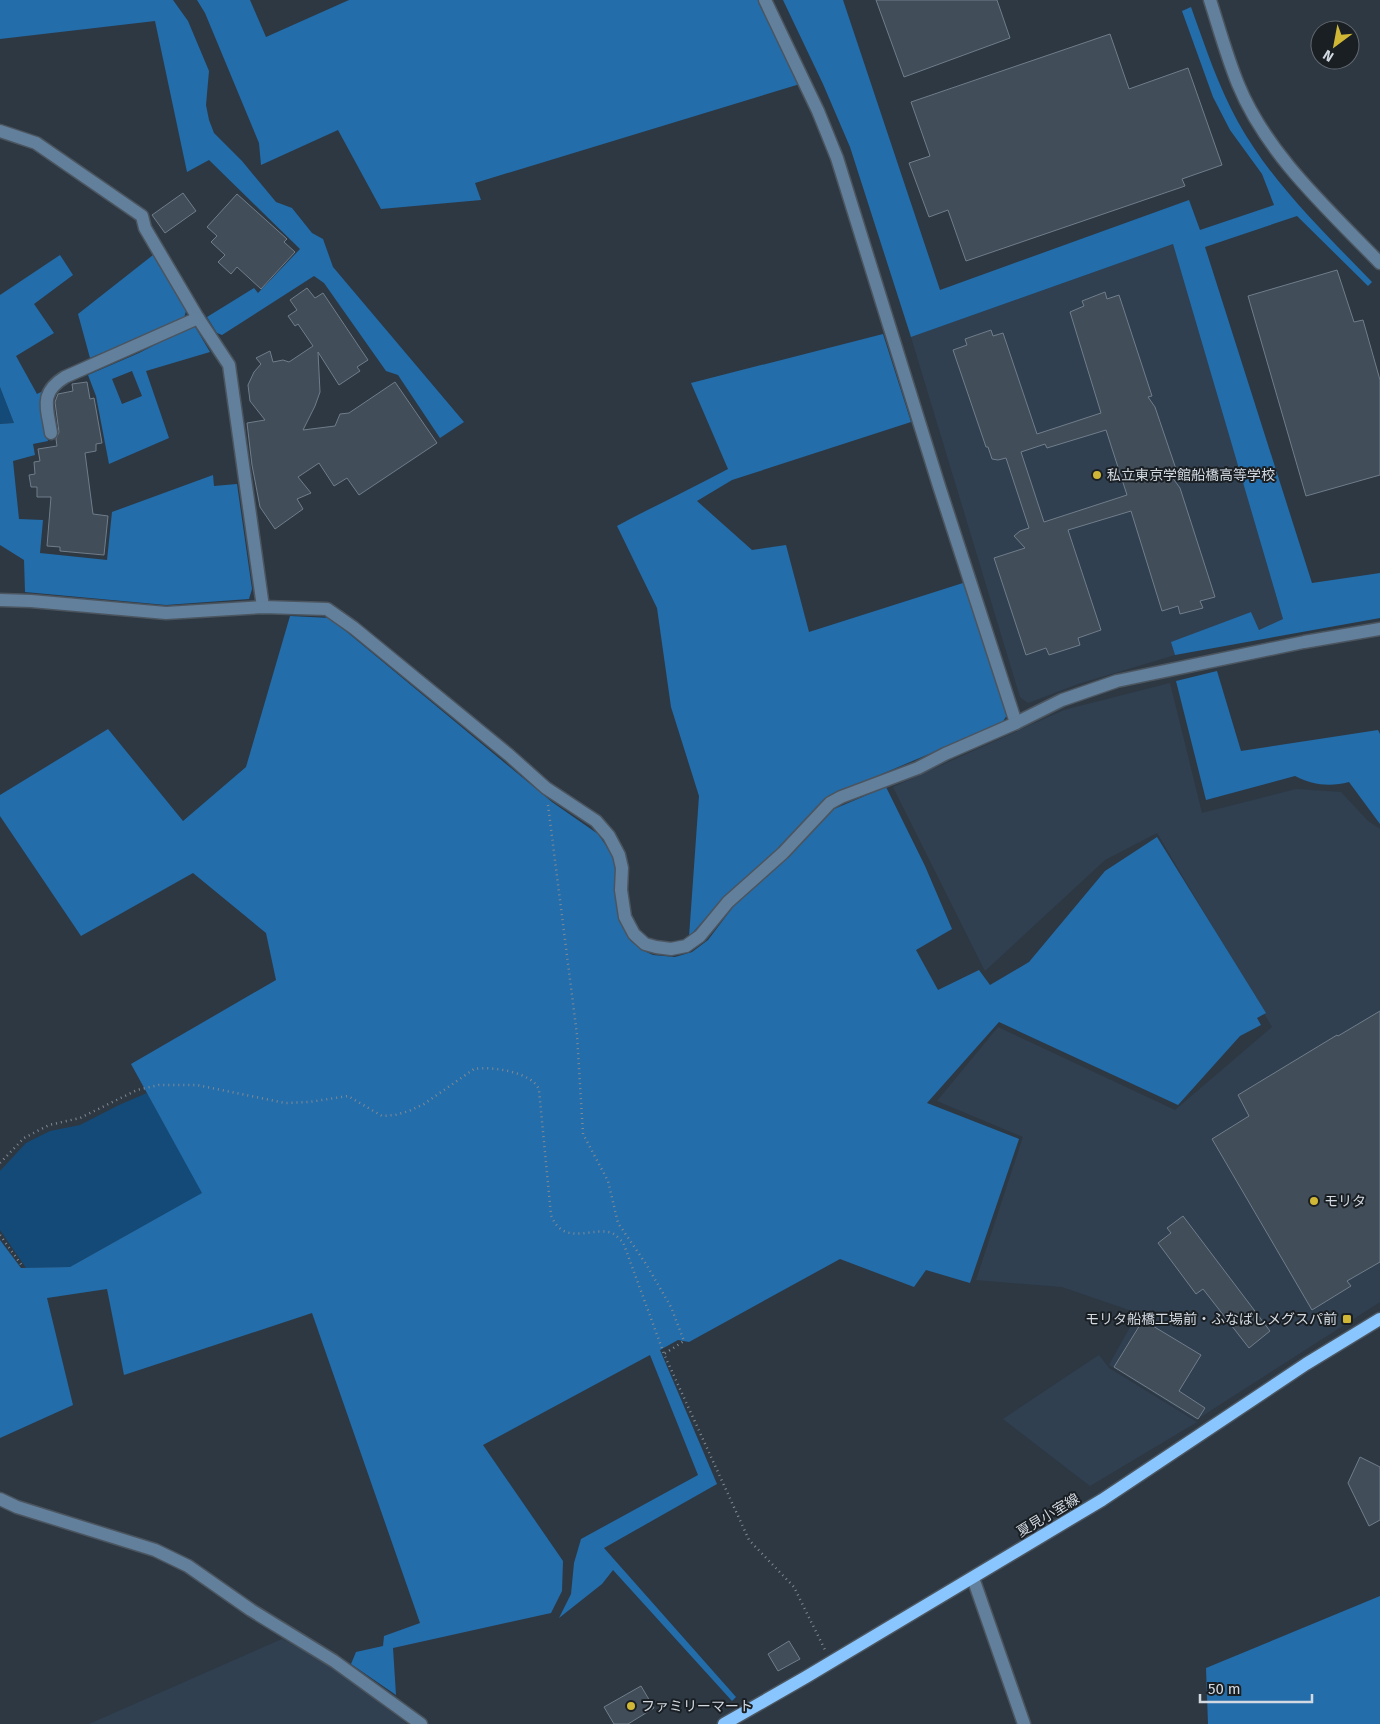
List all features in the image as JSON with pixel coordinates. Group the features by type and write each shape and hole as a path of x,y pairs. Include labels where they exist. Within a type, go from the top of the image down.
{"main road":[{"name":"夏見小室線","path":"724,1724 973,1578 1148,1470 1306,1364 1380,1319"}],"street":[{"path":"764,0 818,111 837,158 939,486 1016,723"},
{"path":"1210,0 1238,84 1253,114 1274,147 1301,180 1380,263"},
{"path":"0,131 36,143 142,216 145,228 198,318 229,365 263,608"},
{"path":"51,433 46,399 48,391 55,384 65,377 198,318"},
{"path":"0,600 31,601 166,614 263,608 327,609 354,628 546,788 596,822 609,836 619,855 625,917 634,934 645,944 656,948 671,949 686,946 700,936 728,902 783,853 830,803 841,797 918,768 944,754 1016,723 1062,700 1116,681 1304,642 1380,629"},
{"path":"0,1499 26,1510 155,1550 188,1566 251,1610 334,1661 422,1724"},
{"path":"973,1578 1024,1724"}],"path":[{"path":"546,788 577,1035 583,1134 608,1181 618,1223 646,1264 671,1307 684,1342 664,1354"},
{"path":"0,1163 24,1138 49,1125 80,1118 137,1090 160,1086 197,1085 285,1103 309,1102 348,1096 382,1116 395,1115 424,1104 474,1069 483,1068 518,1074 535,1082 539,1090 553,1221 558,1227 570,1233 608,1232 623,1242 664,1354 749,1540 794,1587 832,1662"},
{"path":"0,1235 23,1267"}],"shaded area":[{"path":"0,0 173,0 188,21 209,71 206,105 214,133 242,161 276,202 292,208 312,233 323,239 333,267 464,422 440,438 398,375 386,371 324,283 314,276 222,335 217,333 207,317 254,288 258,293 300,249 209,160 187,172 155,21 0,39"},
{"path":"197,0 250,0 266,37 349,0 759,0 800,84 475,183 481,200 381,209 338,130 261,165 259,143 205,13"},
{"path":"783,0 843,0 940,290 1189,200 1200,230 1274,205 1262,174 1230,130 1213,97 1182,11 1191,7 1224,94 1252,144 1267,166 1300,206 1372,282 1368,286 1297,216 1205,247 1312,583 1380,573 1380,618 1175,655 1171,642 1251,612 1259,630 1283,619 1173,244 911,337 850,147 823,84"},
{"name":"私立東京学館船橋高等学校","path":"1173,244 1283,619 1259,630 1251,612 1172,642 1175,655 1078,684 1028,703 1020,697 911,337"},
{"path":"60,255 73,275 34,304 54,333 16,356 37,394 41,392 41,412 48,441 33,444 35,455 13,461 19,519 43,520 40,553 107,560 112,512 213,475 214,486 237,484 252,589 249,599 166,605 25,592 24,560 0,545 0,424 14,423 0,387 0,295"},
{"path":"153,255 186,311 184,318 90,358 78,314"},
{"path":"194,325 210,352 146,371 169,438 109,464 96,396 88,375 139,353","holes":["132,371 142,396 122,404 112,379"]},
{"path":"883,334 911,422 732,480 697,501 752,550 786,545 809,632 963,583 1007,715 1002,723 830,796 778,849 723,898 689,937 699,796 671,707 657,608 617,526 728,469 691,383"},
{"path":"0,387 14,423 0,424"},
{"path":"290,616 330,618 552,802 598,834 611,853 615,864 621,924 631,941 642,950 653,955 675,957 692,952 708,940 733,907 786,859 834,809 886,787 925,866 952,929 916,950 938,990 979,970 990,985 1029,962 1105,871 1157,837 1266,1013 1257,1018 1261,1025 1240,1036 1178,1105 999,1022 927,1103 1019,1139 970,1283 926,1270 914,1287 840,1259 689,1342 678,1340 660,1350 717,1484 604,1548 736,1697 732,1701 613,1570 602,1584 559,1618 571,1594 574,1563 581,1539 698,1475 650,1355 483,1445 563,1561 562,1591 551,1613 393,1648 396,1695 351,1664 356,1652 383,1646 384,1636 420,1623 312,1313 124,1375 107,1289 47,1298 73,1405 0,1438 0,1240 21,1268 70,1267 202,1193 131,1064 276,980 266,933 193,873 81,936 0,816 0,795 108,729 183,821 246,767"},
{"path":"1217,671 1241,751 1378,730 1380,734 1380,824 1349,782 1321,784 1295,776 1206,800 1176,681"},
{"path":"1170,683 1202,813 1296,789 1341,792 1368,821 1380,829 1380,1302 1196,1420 1109,1365 1138,1313 1062,1287 976,1280 1023,1137 937,1101 998,1027 1175,1110 1272,1027 1157,833 1105,860 985,971 893,787 1064,710"},
{"path":"147,1093 203,1193 70,1267 26,1268 0,1230 0,1171 26,1143 50,1131 80,1125"},
{"path":"1099,1355 1109,1368 1197,1422 1090,1486 1003,1419"},
{"path":"1380,1596 1380,1724 1208,1724 1206,1668"},
{"path":"282,1639 331,1665 407,1724 89,1724"}],"building":[{"path":"876,0 997,0 1010,38 904,77"},
{"path":"1110,34 1129,89 1188,68 1222,165 1182,179 1185,186 966,261 948,210 929,217 909,163 930,156 911,102"},
{"path":"183,193 196,211 165,233 152,215"},
{"path":"237,194 287,239 284,242 295,252 261,289 237,267 231,274 218,262 225,255 211,242 217,236 207,227"},
{"path":"1337,270 1354,322 1363,320 1380,380 1380,475 1306,496 1248,296"},
{"path":"307,288 315,298 323,293 368,360 357,367 360,371 339,385 318,352 320,392 303,430 335,426 340,414 349,413 395,382 437,443 359,495 347,478 334,486 319,463 298,477 311,493 297,499 303,509 275,529 260,507 252,465 247,423 265,420 250,401 248,385 254,372 261,364 256,358 270,351 273,362 283,360 289,362 313,346 298,324 295,326 288,316 297,310 290,300"},
{"path":"1105,292 1107,299 1119,295 1152,396 1148,397 1155,407 1178,475 1172,477 1180,488 1215,597 1200,601 1203,608 1180,614 1178,606 1162,611 1131,511 1068,530 1101,630 1078,638 1080,645 1049,655 1046,648 1026,655 994,558 1025,548 1014,536 1020,531 1029,528 1006,458 992,459 988,447 986,447 953,350 967,345 965,339 991,330 993,336 1003,333 1037,434 1101,413 1070,312 1084,306 1082,301","holes":["1106,430 1127,495 1044,522 1021,452 1045,444 1047,448"]},
{"path":"87,382 90,399 94,398 102,443 96,444 96,451 85,453 93,514 108,516 104,555 60,551 60,547 47,546 51,497 37,497 37,487 31,487 29,475 35,474 34,462 40,461 38,449 57,446 56,439 59,432 55,402 58,394 73,391 72,384"},
{"name":"モリタ","path":"1380,1011 1380,1262 1347,1281 1351,1286 1312,1310 1212,1139 1249,1116 1238,1095"},
{"path":"1183,1216 1270,1331 1249,1348 1203,1289 1196,1294 1158,1243 1171,1233 1167,1228"},
{"path":"1143,1320 1201,1355 1179,1391 1205,1408 1198,1419 1114,1367"},
{"path":"1360,1457 1380,1467 1380,1520 1369,1526 1348,1483"},
{"path":"789,1641 800,1659 778,1671 768,1654"},
{"path":"641,1686 654,1708 628,1724 614,1724 604,1707"}],"place":[{"name":"私立東京学館船橋高等学校","path":"1097,475"},
{"name":"モリタ","path":"1314,1201"},
{"name":"モリタ船橋工場前・ふなばしメグスパ前","path":"1347,1319"},
{"name":"ファミリーマート","path":"631,1706"}]}
